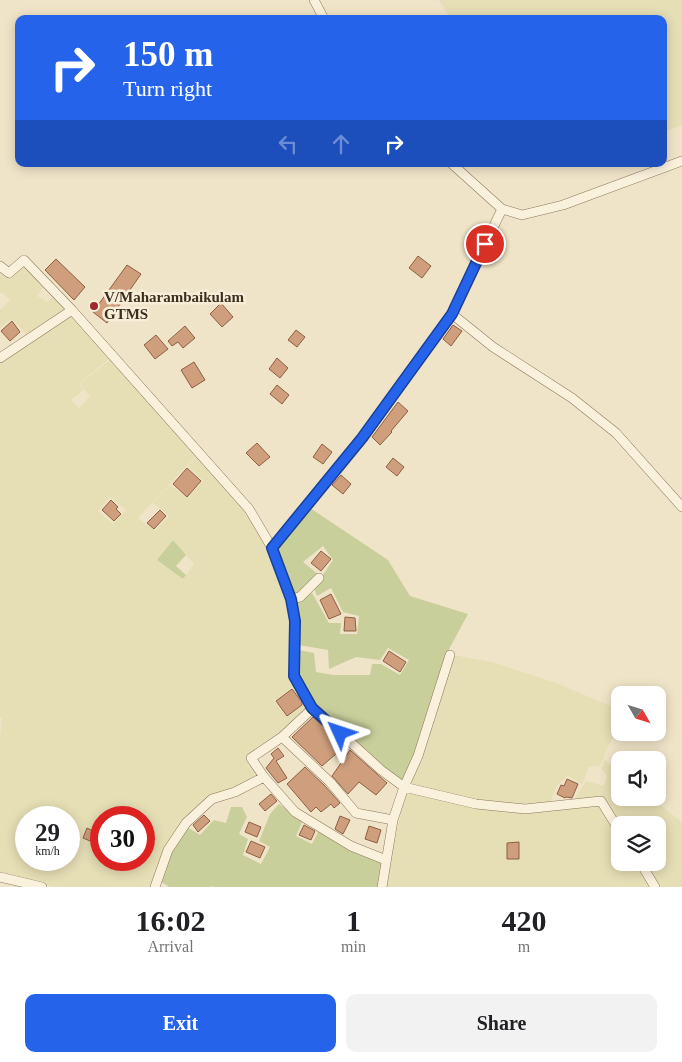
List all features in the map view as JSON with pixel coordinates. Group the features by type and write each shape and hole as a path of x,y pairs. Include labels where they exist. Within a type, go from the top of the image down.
{"street":[{"path":"314,0 322,15"},
{"path":"667,167 682,161"},
{"path":"455,167 502,209 522,215 563,205 666,167"},
{"path":"272,548 362,438 452,314 502,209"},
{"path":"0,266 9,273 24,260 72,310 249,510 272,548 291,599 295,621 294,676 312,708 381,770 404,787 476,804 525,809 601,801 611,817"},
{"path":"0,358 72,310"},
{"path":"452,314 494,347 572,398 616,434 682,507"},
{"path":"291,599 300,597 318,578"},
{"path":"382,887 393,820 404,787 418,756 450,655"},
{"path":"312,708 282,737 250,758 295,812 351,846 386,860"},
{"path":"282,737 330,782 356,813 393,820"},
{"path":"155,887 168,850 186,823 212,798 236,792 264,777"},
{"path":"645,871 655,887"},
{"path":"0,877 42,887"}],"shaded area":[{"path":"439,0 682,0 682,126 667,130 667,15 448,15"},
{"path":"25,265 44,286 37,296 48,302 54,295 67,308 27,335 12,319 0,328 0,310 10,300 2,292 0,294 0,269"},
{"path":"71,311 111,357 79,384 83,390 71,400 79,408 90,397 80,384 111,359 198,454 138,518 155,531 169,516 153,503 170,485 187,498 203,481 188,466 198,455 247,510 270,549 290,599 293,620 293,679 310,707 249,759 260,775 185,822 152,887 54,887 0,876 0,737 2,719 0,717 0,362","holes":["110,497 126,510 113,524 98,511","173,540 194,564 183,579 158,560","292,687 304,704 287,717 274,701"]},
{"path":"453,655 492,662 556,683 611,706 611,740 600,766 589,767 582,784 568,776 557,785 550,802 530,806 470,799 408,785"},
{"path":"605,760 611,765 611,806 661,806 682,822 682,887 657,887 648,871 666,871 666,816 615,816 605,799 575,799 586,781 604,786 607,776 601,768"},
{"path":"405,792 474,807 598,803 611,824 611,871 640,871 650,887 385,887"}],"green space":[{"path":"310,508 388,560 410,596 468,614 447,653 414,757 402,782 315,706 298,676 299,650 314,653 316,672 333,675 370,675 372,664 381,664 400,675 409,660 388,648 380,660 356,657 329,669 328,650 299,645 293,601 312,593 329,623 341,623 340,634 357,634 359,616 343,612 331,588 317,596 314,588 333,560 323,546 303,562 318,574 307,588 292,596 275,550"},
{"path":"173,540 186,555 176,566 186,575 183,579 157,560"},
{"path":"279,804 303,820 296,836 312,844 319,830 383,861 378,887 169,887 160,881 171,852 187,827 200,835 214,820 226,823 231,807 242,807 247,817 239,834 248,839 243,855 261,864 270,847 259,841 270,814"}],"building":[{"path":"418,256 431,266 422,278 409,268"},
{"path":"56,259 85,287 74,300 45,270"},
{"path":"127,265 141,274 107,323 93,312"},
{"path":"221,303 233,317 222,327 210,314"},
{"path":"12,321 20,332 10,341 1,331"},
{"path":"453,325 462,331 451,346 443,339"},
{"path":"185,326 195,338 183,348 178,342 172,346 168,341"},
{"path":"296,330 305,337 297,347 288,340"},
{"path":"156,335 168,349 155,359 144,345"},
{"path":"277,358 288,368 280,378 269,369"},
{"path":"194,362 205,380 192,388 181,370"},
{"path":"277,385 289,395 282,404 270,394"},
{"path":"398,402 408,411 380,445 372,437"},
{"path":"257,443 270,457 259,466 246,453"},
{"path":"322,444 332,452 323,464 313,457"},
{"path":"393,458 404,467 397,476 386,467"},
{"path":"187,468 201,481 187,497 173,484"},
{"path":"341,475 351,484 343,494 332,485"},
{"path":"111,500 118,507 116,509 121,514 114,521 102,510"},
{"path":"160,510 166,516 154,529 147,523"},
{"path":"321,551 331,559 321,571 311,563"},
{"path":"331,594 341,614 329,619 320,600"},
{"path":"345,617 355,618 356,631 344,631"},
{"path":"389,651 406,662 400,672 383,661"},
{"path":"292,689 302,702 302,705 287,716 276,701"},
{"path":"313,717 345,746 322,766 292,737"},
{"path":"278,748 284,756 276,761 287,778 278,783 266,768 274,758 271,754"},
{"path":"350,750 387,783 376,795 359,782 348,794 332,776"},
{"path":"305,767 340,803 334,808 331,804 321,812 316,807 311,812 287,784"},
{"path":"567,779 578,784 572,798 565,798 557,794 561,785 564,786"},
{"path":"271,794 277,801 265,811 259,804"},
{"path":"204,815 210,821 198,832 193,825"},
{"path":"340,816 350,820 343,834 335,829"},
{"path":"249,822 261,827 257,837 245,832"},
{"path":"304,825 315,831 311,840 299,835"},
{"path":"369,826 381,830 377,843 365,839"},
{"path":"87,828 90,830 90,841 83,838"},
{"path":"251,841 265,847 260,858 246,852"},
{"path":"519,842 519,859 507,859 507,843"}],"place":[{"name":"V/Maharambaikulam GTMS","path":"94,306"}],"route":[{"path":"340,733 312,708 294,676 295,621 291,599 272,548 362,438 452,314 485,244"}]}
